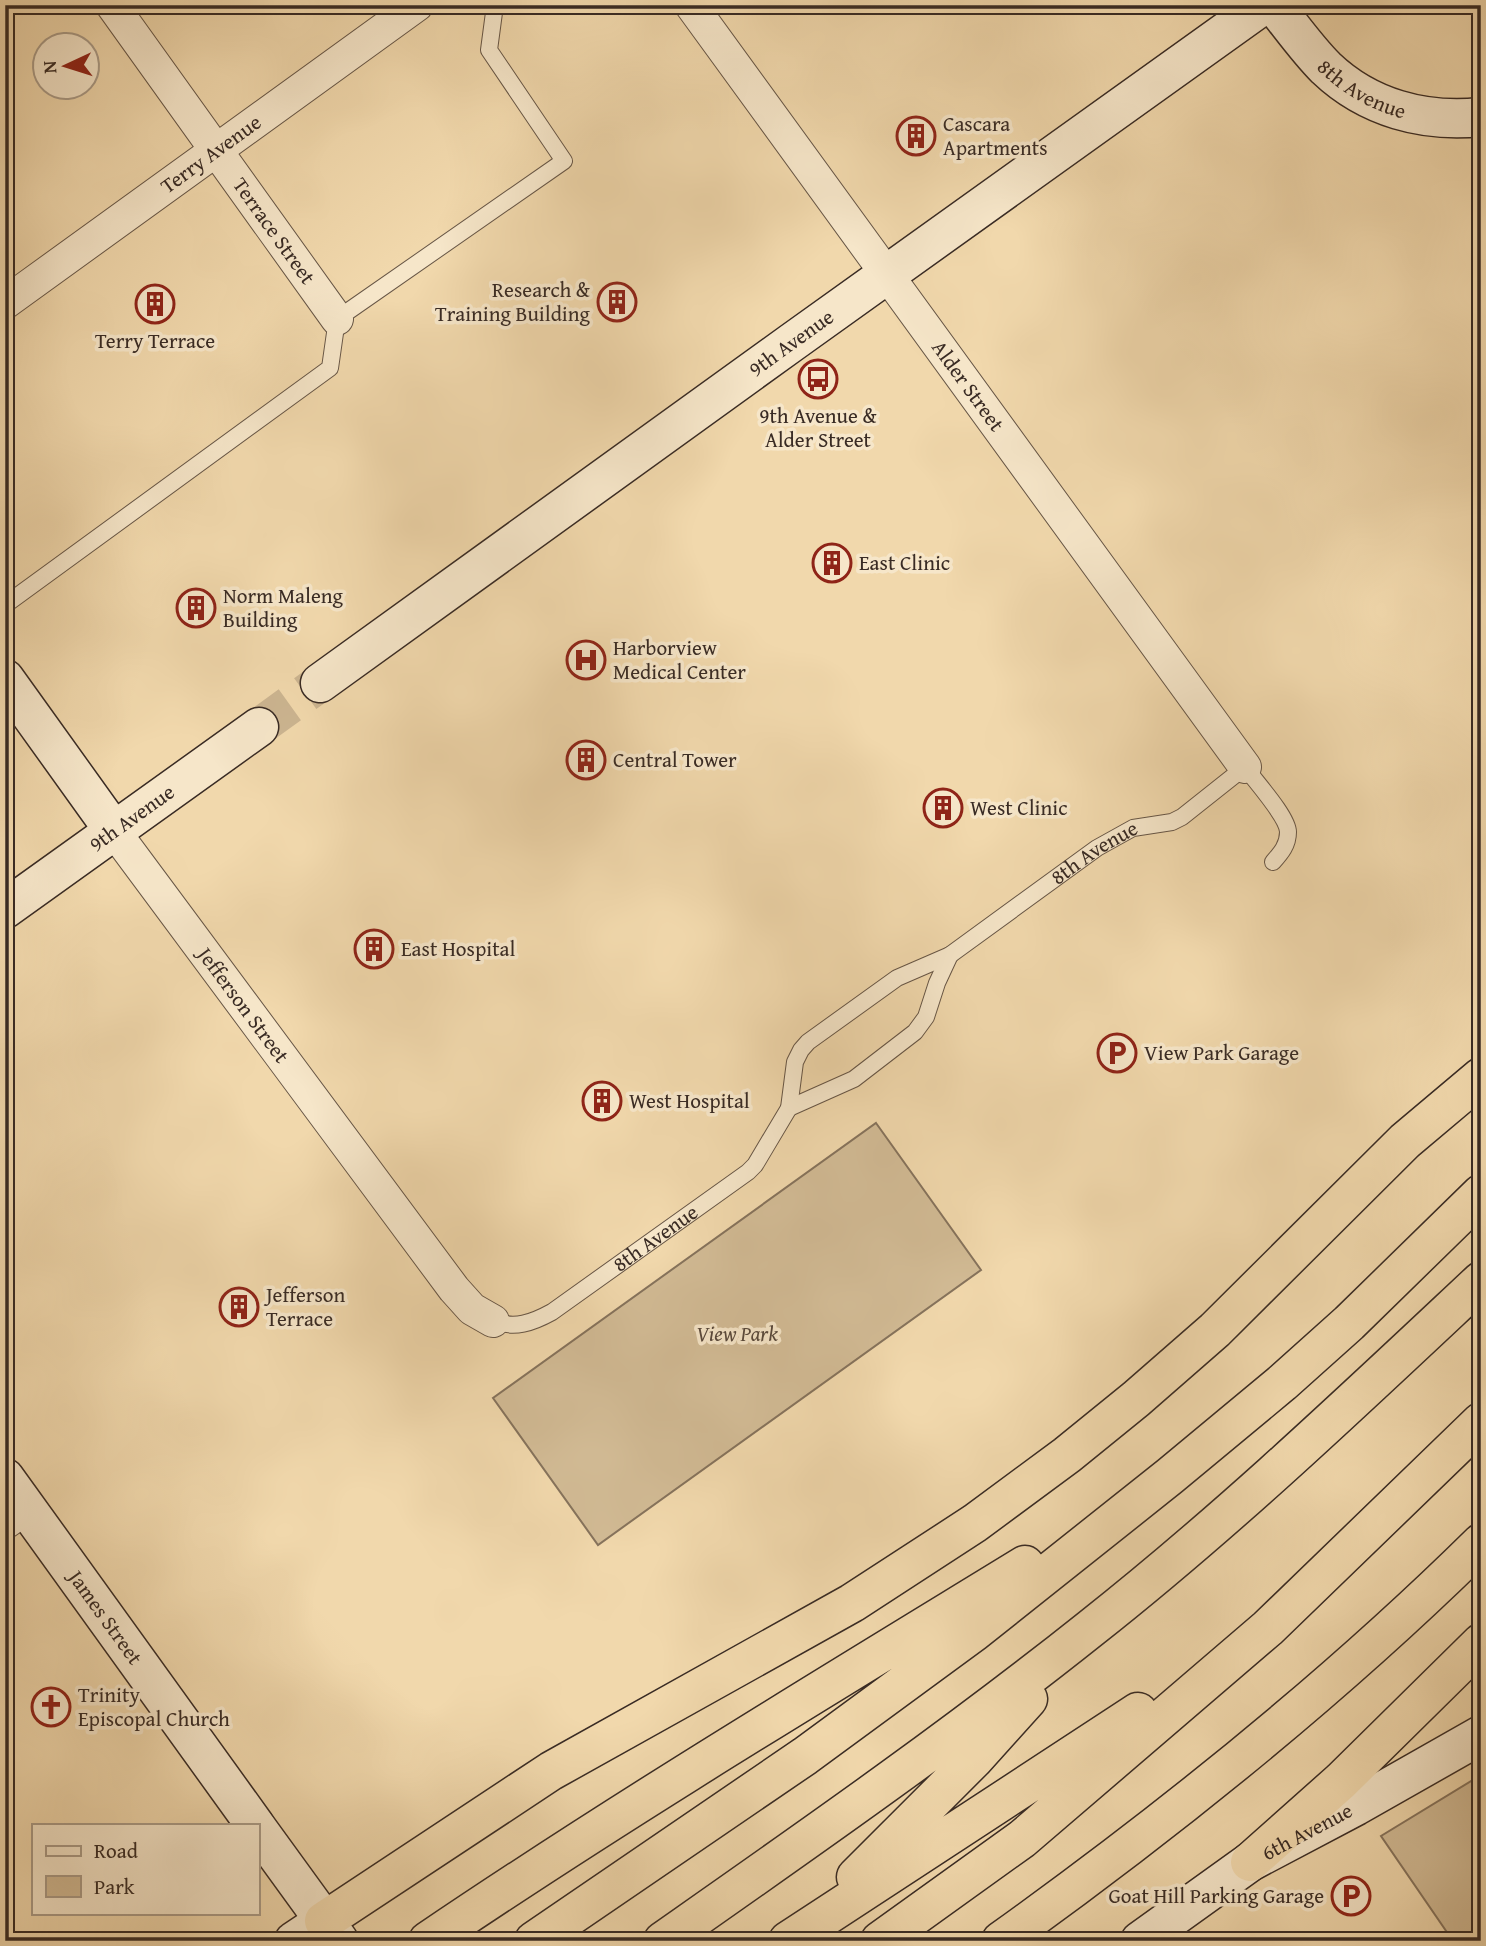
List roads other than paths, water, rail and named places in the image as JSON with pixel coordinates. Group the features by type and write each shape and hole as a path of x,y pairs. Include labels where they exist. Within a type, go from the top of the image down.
{"highway":[{"path":"319,1934 551,1771 852,1603 975,1523 1106,1423 1215,1330 1405,1141 1481,1077"},
{"path":"534,1941 805,1756 974,1632 1282,1384 1349,1323 1481,1194"},
{"path":"663,1941 938,1745 1090,1629 1236,1506 1481,1281"},
{"path":"880,1941 1021,1839 1268,1628 1481,1422"},
{"path":"428,1941 724,1749 1170,1476"},
{"path":"1001,1941 1135,1843 1258,1745 1367,1651 1481,1544"},
{"path":"786,1941 1268,1628"},
{"path":"786,1941 862,1872 965,1768 1090,1629"},
{"path":"1250,1862 1341,1781 1481,1643"}],"street":[{"name":"Terrace Street","path":"112,5 337,319"},
{"name":"Terry Avenue","path":"5,303 417,5"},
{"name":"Alder Street","path":"691,5 1245,767"},
{"name":"9th Avenue","path":"320,683 1263,5"},
{"name":"8th Avenue","path":"1274,5 1328,69 1367,97 1397,110 1428,117 1481,117"},
{"name":"Jefferson Street","path":"5,679 114,831 453,1289 472,1309 493,1321"},
{"name":"9th Avenue","path":"5,909 259,727"},
{"name":"James Street","path":"12,1503 254,1824"},
{"name":"6th Avenue","path":"1140,1941 1250,1862 1481,1735"},
{"name":"James Street","path":"259,1832 319,1934"}],"lane":[{"path":"5,604 330,368 337,319 564,161 489,50 495,5"},
{"path":"1245,767 1287,826 1286,843 1273,862"},
{"name":"8th Avenue","path":"493,1321 504,1325 526,1324 552,1312 755,1165 789,1108 795,1062 808,1042 897,978 950,955 1097,848 1133,828 1172,822 1182,817 1245,767"},
{"name":"8th Avenue","path":"789,1108 854,1079 915,1032 926,1017 950,955"}],"tunnel":[{"path":"259,727 320,683"}],"place":[{"name":"Cascara Apartments","path":"916,136"},
{"name":"Research & Training Building","path":"617,302"},
{"name":"Terry Terrace","path":"155,304"},
{"name":"9th Avenue & Alder Street","path":"818,379"},
{"name":"East Clinic","path":"832,563"},
{"name":"Norm Maleng Building","path":"196,608"},
{"name":"Harborview Medical Center","path":"586,660"},
{"name":"Central Tower","path":"586,760"},
{"name":"West Clinic","path":"943,808"},
{"name":"East Hospital","path":"374,949"},
{"name":"View Park Garage","path":"1117,1053"},
{"name":"West Hospital","path":"602,1101"},
{"name":"Jefferson Terrace","path":"239,1307"},
{"name":"Trinity Episcopal Church","path":"51,1707"},
{"name":"Goat Hill Parking Garage","path":"1351,1896"}],"park label":[{"name":"View Park","path":"737,1334"}]}
